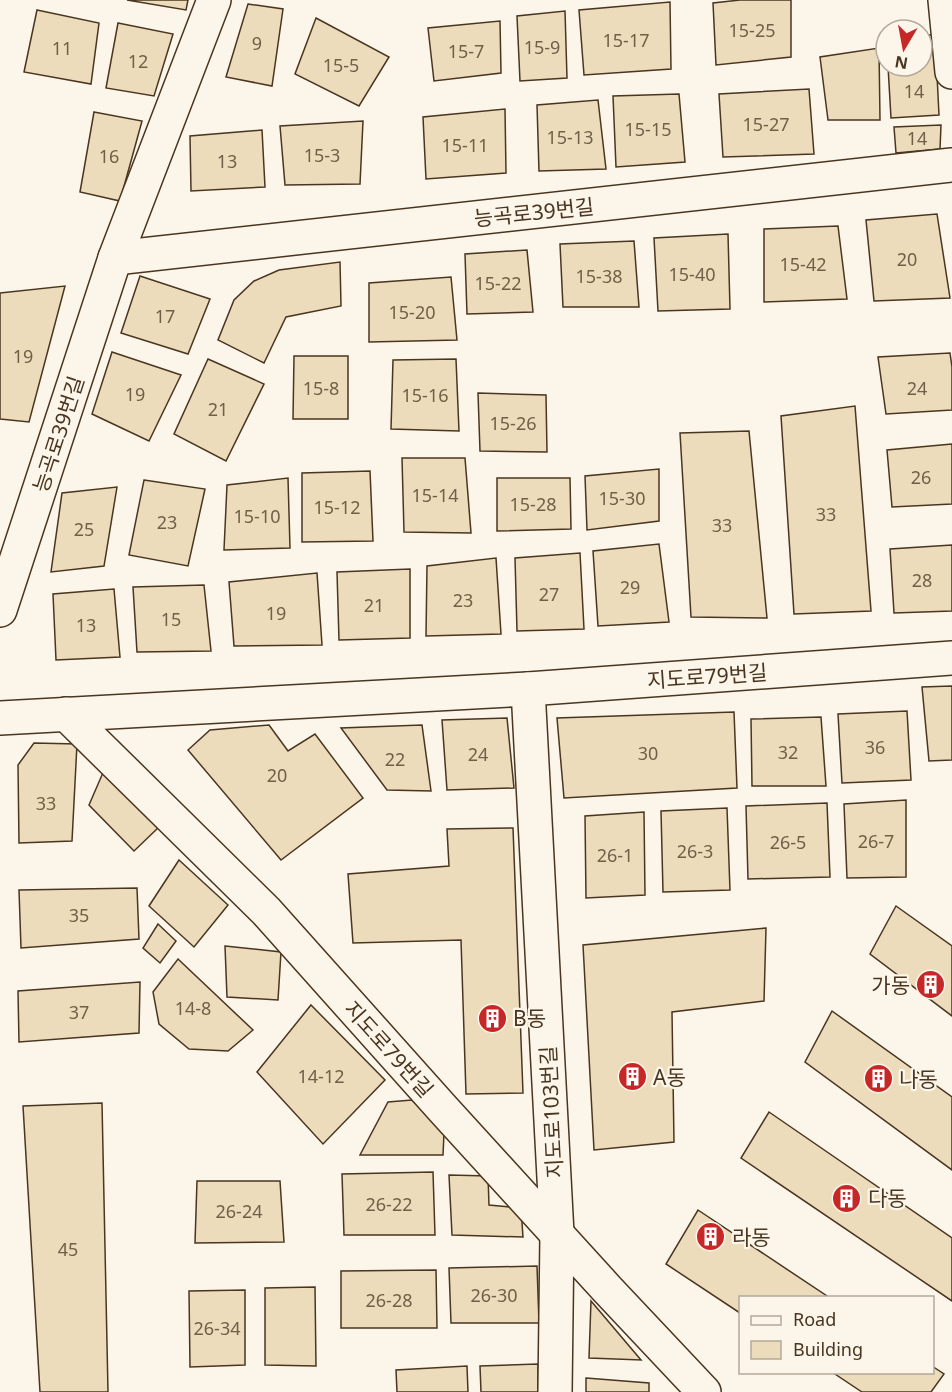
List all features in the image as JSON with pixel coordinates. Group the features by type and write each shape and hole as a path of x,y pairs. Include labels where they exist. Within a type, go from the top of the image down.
{"street":[{"name":"능곡로39번길","path":"0,610 115,258 214,0"},
{"path":"945,0 952,72"},
{"name":"능곡로39번길","path":"115,258 952,165"},
{"name":"지도로79번길","path":"0,718 528,689 952,658"},
{"name":"지도로103번길","path":"528,689 557,1234 555,1392"},
{"name":"지도로79번길","path":"66,714 266,910 443,1109 704,1392"}],"building":[{"path":"127,0 188,0 186,10"},
{"path":"740,0 791,0 791,57 716,65 713,3"},
{"path":"670,2 671,69 584,75 579,10"},
{"path":"248,4 283,9 272,86 226,77"},
{"path":"37,10 99,23 91,84 24,72"},
{"path":"565,11 567,78 520,81 517,16"},
{"path":"316,18 389,57 359,106 295,74"},
{"path":"500,21 501,73 434,81 428,28"},
{"path":"118,23 173,34 154,96 106,88"},
{"path":"935,35 939,115 891,118 889,78 934,78"},
{"path":"874,49 874,78 879,78 880,120 828,120 820,57"},
{"path":"809,89 814,154 723,157 719,94"},
{"path":"679,94 685,162 616,167 613,96"},
{"path":"598,100 606,169 539,171 537,105"},
{"path":"505,109 506,173 426,179 423,117"},
{"path":"94,112 142,121 120,201 80,192"},
{"path":"363,121 360,184 285,185 280,126"},
{"path":"941,125 940,149 896,153 894,127"},
{"path":"262,130 265,187 191,191 190,136"},
{"path":"937,214 950,298 874,301 866,220"},
{"path":"838,226 847,299 764,302 764,229"},
{"path":"728,234 730,309 658,311 654,238"},
{"path":"634,241 639,307 563,307 560,244"},
{"path":"527,250 533,312 467,314 465,254"},
{"path":"340,262 341,306 286,317 264,363 218,340 234,300 254,281 279,270"},
{"path":"140,276 210,299 188,354 121,333"},
{"path":"451,277 457,340 369,342 369,283"},
{"path":"65,286 29,422 0,419 0,293"},
{"path":"112,352 181,375 149,441 92,414"},
{"path":"950,353 952,410 886,414 878,357"},
{"path":"294,356 348,356 348,419 293,419"},
{"path":"208,359 264,384 226,461 174,434"},
{"path":"456,359 459,431 391,429 393,360"},
{"path":"478,393 546,395 547,452 480,451"},
{"path":"855,406 871,611 794,614 781,416"},
{"path":"749,431 767,618 691,617 680,433"},
{"path":"952,444 952,504 892,507 887,450"},
{"path":"402,458 465,458 471,533 404,532"},
{"path":"659,469 659,521 587,530 585,476"},
{"path":"370,471 373,541 302,542 302,473"},
{"path":"288,478 290,548 224,550 227,485"},
{"path":"497,478 570,478 571,529 497,531"},
{"path":"144,480 205,489 188,566 129,555"},
{"path":"117,487 104,566 51,572 62,493"},
{"path":"659,544 669,622 598,626 593,551"},
{"path":"952,545 952,611 894,613 890,549"},
{"path":"580,553 584,629 517,631 515,558"},
{"path":"496,558 501,634 426,636 427,566"},
{"path":"410,569 410,638 339,640 337,572"},
{"path":"317,573 322,645 234,646 229,582"},
{"path":"204,585 211,651 137,652 133,587"},
{"path":"114,589 120,657 56,660 53,594"},
{"path":"952,686 952,760 929,761 922,687"},
{"path":"907,711 911,780 842,783 838,714"},
{"path":"734,712 737,788 564,798 557,718"},
{"path":"821,717 826,786 752,786 751,719"},
{"path":"507,718 514,788 447,790 442,720"},
{"path":"269,725 288,751 315,734 363,798 281,860 188,750 210,730"},
{"path":"422,725 431,791 387,790 341,728"},
{"path":"34,743 77,744 72,841 19,843 18,765"},
{"path":"105,768 159,827 134,851 89,805"},
{"path":"906,800 906,877 847,878 844,804"},
{"path":"827,803 830,877 748,879 746,806"},
{"path":"727,808 730,890 663,892 661,811"},
{"path":"644,812 645,895 586,898 585,816"},
{"name":"B동","path":"513,828 523,1093 466,1094 461,940 353,943 348,874 449,866 447,829"},
{"path":"179,860 228,905 194,947 149,906"},
{"path":"137,888 139,939 21,948 19,890"},
{"name":"가동","path":"896,906 952,946 952,1016 870,954"},
{"path":"158,924 176,941 160,963 143,948"},
{"name":"A동","path":"766,928 764,1001 672,1012 674,1142 594,1150 583,945"},
{"path":"225,946 281,952 278,1000 227,997"},
{"path":"178,959 253,1030 228,1051 189,1049 159,1024 153,992"},
{"path":"140,982 139,1033 19,1042 18,991"},
{"path":"311,1005 385,1080 323,1144 257,1072"},
{"name":"나동","path":"832,1011 952,1097 952,1170 805,1062"},
{"path":"412,1100 444,1133 443,1155 360,1155 388,1102"},
{"path":"102,1103 108,1392 40,1392 23,1106"},
{"name":"다동","path":"769,1112 952,1238 952,1301 741,1158"},
{"path":"433,1172 435,1235 344,1235 342,1174"},
{"path":"449,1175 488,1176 489,1205 521,1208 523,1237 452,1235"},
{"path":"197,1181 280,1181 284,1242 195,1243"},
{"name":"라동","path":"698,1210 827,1296 739,1296 739,1312 666,1264"},
{"path":"537,1266 539,1323 451,1323 449,1268"},
{"path":"436,1270 437,1328 341,1328 341,1271"},
{"path":"315,1287 316,1366 265,1365 265,1288"},
{"path":"245,1290 245,1365 190,1367 189,1291"},
{"path":"591,1301 641,1360 589,1358"},
{"path":"538,1364 538,1392 481,1392 480,1366"},
{"path":"467,1366 468,1392 397,1392 396,1370"},
{"path":"934,1367 944,1374 931,1392 862,1392 835,1374 934,1374"},
{"path":"586,1378 649,1383 649,1392 586,1392"}],"place":[{"name":"가동","path":"931,985"},
{"name":"B동","path":"492,1018"},
{"name":"A동","path":"632,1077"},
{"name":"나동","path":"878,1079"},
{"name":"다동","path":"847,1198"},
{"name":"라동","path":"711,1237"}]}
